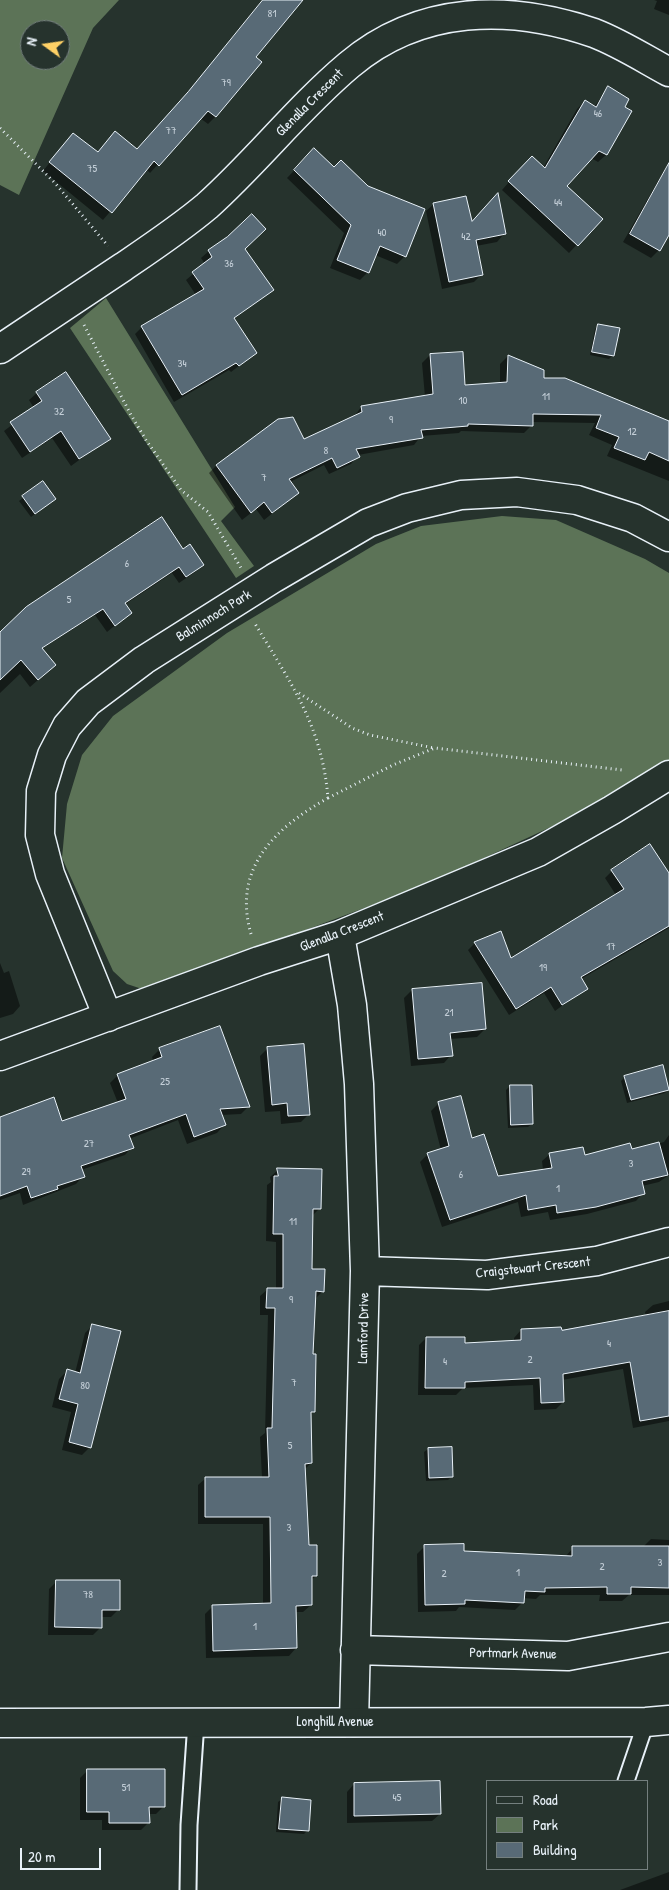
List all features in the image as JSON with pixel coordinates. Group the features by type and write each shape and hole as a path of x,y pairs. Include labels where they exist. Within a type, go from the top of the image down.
{"street":[{"name":"Glenalla Crescent","path":"0,350 125,266 205,207 251,165 310,101 350,64 387,37 420,24 448,17 482,14 534,18 596,34 669,72"},
{"name":"Balminnoch Park","path":"108,1017 50,874 40,835 41,791 52,755 67,726 88,702 144,660 274,578 368,523 407,508 461,495 517,492 577,500 633,518 669,537"},
{"name":"Glenalla Crescent","path":"0,1056 259,961 340,935 538,852 667,776"},
{"name":"Lamford Drive","path":"340,935 352,1005 359,1084 365,1271 354,1722"},
{"name":"Craigstewart Crescent","path":"365,1271 487,1275 598,1261 669,1242"},
{"name":"Portmark Avenue","path":"355,1650 568,1656 669,1637"},
{"name":"Longhill Avenue","path":"0,1723 658,1721"}],"lane":[{"path":"627,1780 658,1721"},
{"path":"188,1890 189,1825 196,1722"}],"path":[{"path":"0,128 55,183 125,266"},
{"path":"298,693 352,728 370,736 435,748 594,765 667,776"},
{"path":"328,798 385,769 435,748"}],"green space":[{"path":"0,0 119,0 93,28 19,195 0,185"},
{"path":"106,298 235,507 221,521 254,566 236,578 70,328"},
{"path":"502,516 556,520 645,559 669,573 669,767 568,819 426,885 145,990 127,984 113,971 62,858 67,804 82,755 113,716 227,633 376,544 421,526"}],"building":[{"path":"263,0 303,0 256,57 262,62 216,117 208,111 159,166 154,161 112,213 49,162 73,133 98,152 115,131 137,149 188,92"},
{"path":"608,86 629,99 625,107 632,111 607,155 599,151 567,186 603,219 578,246 508,181 532,156 545,168 585,100 596,107"},
{"path":"314,148 334,167 341,160 368,186 425,209 406,257 380,246 369,273 337,260 351,225 294,170"},
{"path":"669,163 669,235 660,251 630,234"},
{"path":"498,193 506,234 476,240 483,275 449,282 433,203 466,196 472,221"},
{"path":"252,214 266,229 245,249 274,290 234,318 257,353 239,366 236,363 182,395 141,326 204,289 192,272 212,257 208,250 227,237"},
{"path":"598,324 620,328 614,356 592,352"},
{"path":"463,352 465,385 507,382 508,355 544,370 544,378 565,378 669,421 669,461 649,452 645,460 614,448 619,437 596,428 601,415 533,414 533,426 468,424 468,426 421,430 423,438 356,449 360,457 337,468 332,458 289,479 299,493 272,513 264,502 251,513 216,465 278,419 293,417 304,439 362,412 361,406 433,394 430,354"},
{"path":"66,372 111,439 79,459 61,431 30,452 10,422 42,401 36,392"},
{"path":"43,481 56,499 35,514 22,496"},
{"path":"162,517 183,549 190,544 204,565 186,577 179,567 125,603 132,613 115,626 103,609 42,648 56,665 38,680 21,660 0,680 0,632 26,607"},
{"path":"650,844 669,873 669,926 581,977 588,989 562,1005 551,987 516,1009 474,942 501,931 511,958 624,889 611,870"},
{"path":"482,983 486,1029 450,1033 453,1056 418,1059 412,989"},
{"path":"220,1026 250,1107 220,1109 226,1125 194,1137 186,1114 129,1135 134,1148 81,1166 85,1177 57,1186 58,1189 31,1198 27,1186 0,1196 0,1117 54,1097 62,1121 126,1099 117,1074 162,1057 159,1048"},
{"path":"304,1044 310,1115 288,1116 287,1103 272,1105 267,1047"},
{"path":"663,1065 669,1090 631,1100 624,1076"},
{"path":"510,1085 532,1085 533,1124 511,1125"},
{"path":"461,1096 472,1138 484,1134 498,1176 552,1168 549,1153 583,1147 585,1155 630,1143 632,1149 659,1142 668,1175 642,1181 645,1194 596,1207 557,1213 556,1205 528,1210 526,1195 450,1220 427,1153 449,1146 438,1102"},
{"path":"277,1168 322,1169 321,1209 313,1209 312,1269 325,1269 324,1292 316,1291 313,1354 316,1354 315,1412 311,1412 312,1463 305,1464 309,1545 317,1545 317,1576 312,1576 312,1605 296,1606 297,1648 213,1651 212,1605 271,1603 270,1517 205,1517 205,1477 269,1477 267,1428 272,1428 275,1308 266,1308 267,1288 283,1288 283,1234 273,1234 274,1176 278,1176"},
{"path":"669,1311 669,1416 640,1421 630,1362 563,1374 564,1402 541,1403 540,1378 465,1382 465,1388 425,1388 426,1337 465,1337 465,1343 521,1340 521,1329 561,1327 562,1330"},
{"path":"92,1324 121,1331 91,1448 69,1442 78,1404 59,1399 67,1369 80,1373"},
{"path":"452,1447 453,1477 429,1478 428,1448"},
{"path":"464,1544 464,1551 572,1556 572,1546 669,1546 669,1588 631,1587 631,1594 607,1594 607,1587 545,1588 545,1592 525,1591 524,1603 465,1600 465,1604 425,1605 424,1545"},
{"path":"56,1580 120,1580 120,1610 102,1610 102,1628 55,1627"},
{"path":"87,1769 165,1769 165,1807 149,1807 150,1823 109,1823 109,1812 87,1812"},
{"path":"440,1781 441,1814 354,1816 354,1783"},
{"path":"282,1797 311,1800 309,1831 279,1829"}]}
